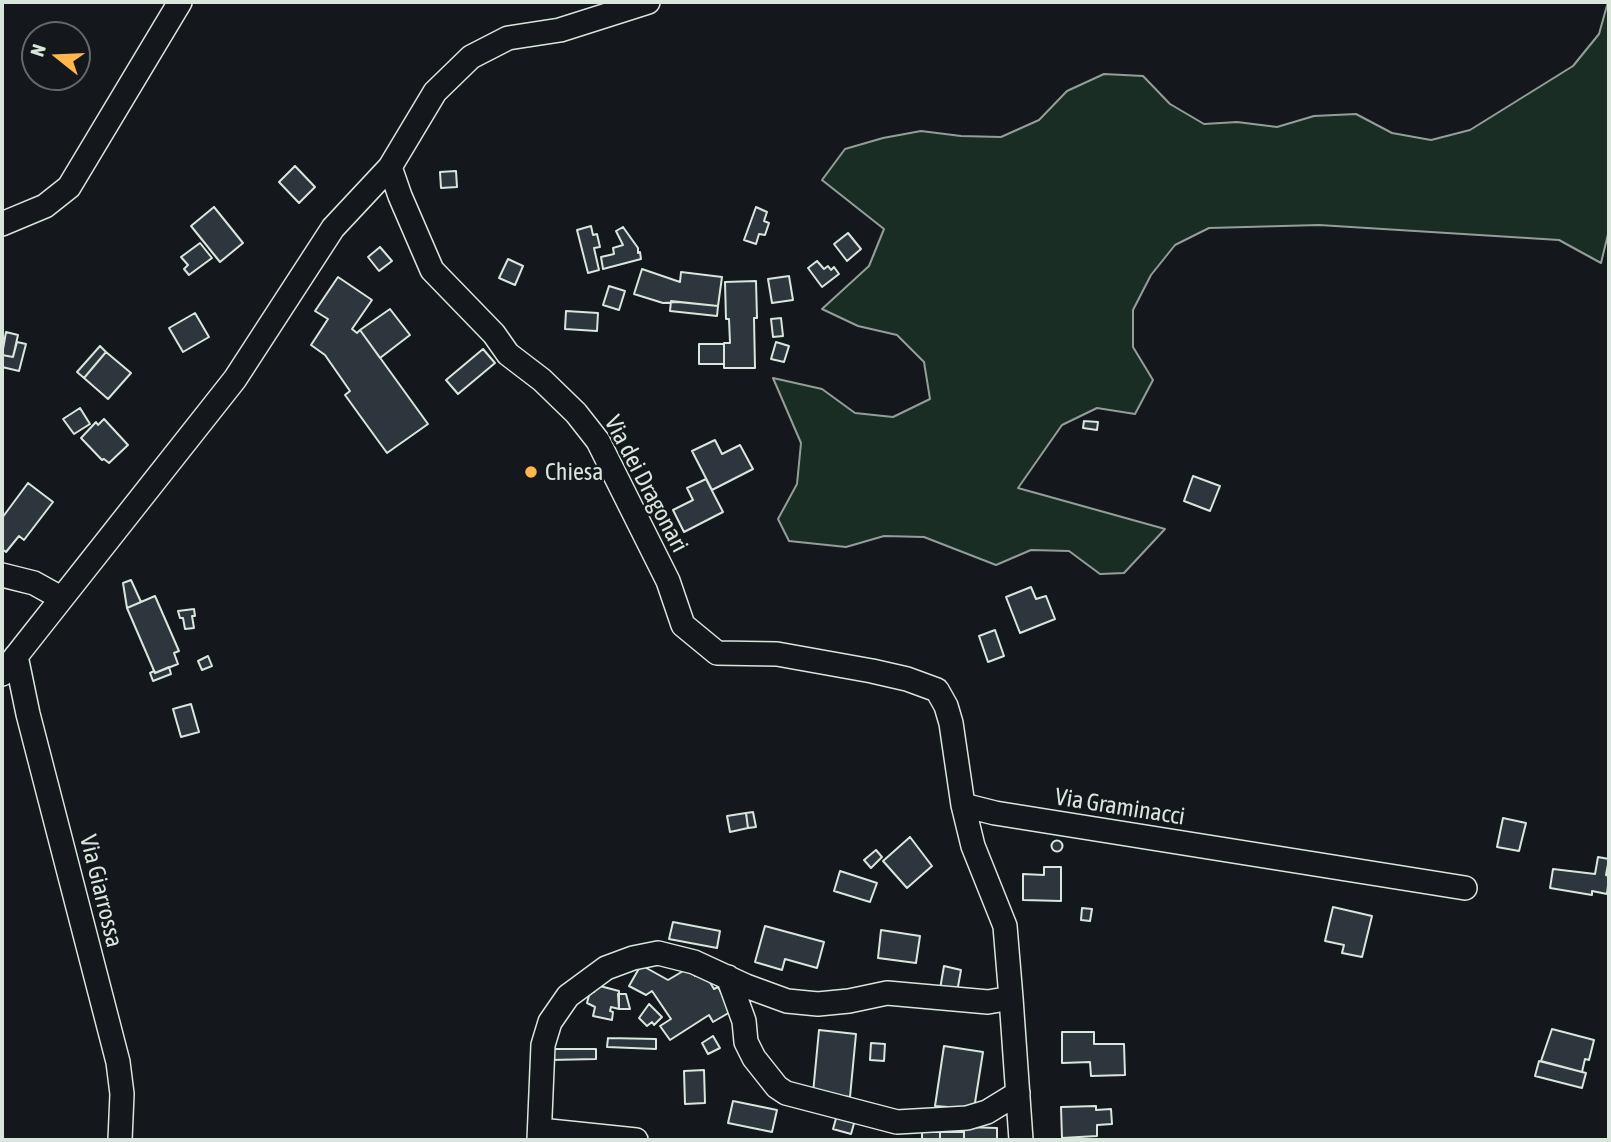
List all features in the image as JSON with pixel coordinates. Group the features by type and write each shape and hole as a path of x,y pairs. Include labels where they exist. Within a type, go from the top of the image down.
{"street":[{"path":"2,225 45,206 69,187 180,2"},
{"path":"9,665 235,379 333,228 390,167 435,92 471,57 508,38 560,30 648,2"},
{"name":"Via dei Dragonari","path":"390,167 432,270 494,334 508,354 542,380 576,413 598,441 668,581 683,625 717,653 776,654 908,679 936,690 946,706 951,723 963,806"},
{"path":"2,575 34,583 61,598"},
{"name":"Via Giarrossa","path":"9,665 28,714 118,1062 122,1094 120,1140"},
{"path":"963,806 973,846 1005,926 1021,1140"},
{"name":"Via Graminacci","path":"963,806 1465,888"},
{"path":"636,1140 539,1135 543,1045 550,1022 568,996 606,968 633,958 658,953 694,962 788,1001 808,1003 849,1001 887,993 988,1002 1011,998"},
{"path":"728,978 744,1021 746,1042 754,1058 777,1087 786,1093 897,1122 967,1118 987,1112 1018,1093"}],"green space":[{"path":"1608,2 1609,230 1601,263 1559,240 1319,225 1209,228 1175,245 1151,275 1133,310 1133,347 1153,380 1135,414 1097,408 1062,425 1018,488 1165,529 1124,573 1100,574 1069,551 1031,550 996,565 924,537 884,536 846,547 789,541 778,519 797,484 801,443 773,378 822,389 855,413 893,417 930,399 924,362 897,335 858,326 822,309 869,266 884,229 822,180 845,149 921,131 1001,137 1039,120 1067,91 1104,74 1143,76 1170,104 1204,124 1237,122 1277,127 1314,116 1356,114 1392,133 1431,140 1470,130 1573,66 1599,34"}],"building":[{"path":"295,166 315,187 299,203 279,182"},
{"path":"456,171 457,187 441,188 440,172"},
{"path":"214,207 243,243 220,262 191,226"},
{"path":"756,207 767,212 764,221 769,223 765,235 759,234 756,244 744,240"},
{"path":"591,226 593,235 597,234 600,247 594,248 599,270 588,273 577,230"},
{"path":"623,227 638,248 641,259 603,269 601,257 614,254 613,248 623,245 616,231"},
{"path":"848,233 861,249 847,261 834,244"},
{"path":"200,243 212,258 189,275 184,269 188,265 181,257"},
{"path":"380,247 392,261 379,271 368,257"},
{"path":"508,259 523,266 515,285 499,278"},
{"path":"817,261 824,269 828,266 831,270 834,267 839,274 822,287 808,268"},
{"path":"642,269 680,282 681,272 722,277 718,306 663,303 634,294"},
{"path":"789,276 793,300 772,303 768,279"},
{"path":"338,277 372,300 352,329 357,333 360,330 428,424 387,453 345,395 350,391 325,355 311,345 328,319 315,311"},
{"path":"756,281 755,368 724,368 724,343 730,343 725,282"},
{"path":"609,286 625,291 619,310 603,305"},
{"path":"671,301 718,306 717,316 670,311"},
{"path":"390,309 410,335 380,358 360,330"},
{"path":"566,311 598,313 597,331 565,329"},
{"path":"195,313 209,337 183,352 169,328"},
{"path":"781,318 783,336 773,337 771,319"},
{"path":"6,332 18,335 13,357 2,355"},
{"path":"17,342 26,344 19,371 2,367 2,355 13,357"},
{"path":"776,342 789,346 784,362 771,359"},
{"path":"699,344 724,344 724,364 699,364"},
{"path":"100,346 106,352 84,378 77,372"},
{"path":"483,349 495,363 458,394 446,380"},
{"path":"106,352 131,373 108,399 84,378"},
{"path":"80,408 90,424 74,434 63,419"},
{"path":"104,419 128,445 109,463 102,460 81,438 96,422 98,425"},
{"path":"1084,421 1098,422 1097,430 1083,428"},
{"path":"715,440 722,454 740,445 753,469 712,490 692,451"},
{"path":"1193,476 1220,486 1210,511 1184,501"},
{"path":"706,479 723,512 684,532 673,510 693,500 687,488"},
{"path":"28,483 53,502 24,540 19,536 6,552 2,549 2,518"},
{"path":"131,580 141,602 127,608 123,583"},
{"path":"1031,587 1036,599 1046,596 1055,619 1020,633 1006,597"},
{"path":"155,596 179,651 174,653 178,664 155,673 127,608"},
{"path":"194,609 194,628 185,629 183,618 180,618 178,611"},
{"path":"995,630 1004,656 988,662 979,636"},
{"path":"208,656 212,666 202,670 198,661"},
{"path":"169,667 171,674 153,681 150,673"},
{"path":"191,704 199,732 181,737 173,709"},
{"path":"753,812 756,827 748,828 746,813"},
{"path":"746,813 748,828 730,832 727,816"},
{"path":"1503,818 1526,823 1519,851 1497,847"},
{"path":"910,837 932,866 907,888 883,861"},
{"path":"1057,840 1063,846 1057,852 1051,846"},
{"path":"876,850 882,857 871,868 864,860"},
{"path":"1598,857 1609,859 1607,894 1592,891 1592,895 1550,888 1553,869 1595,874"},
{"path":"1044,867 1061,867 1061,901 1023,900 1023,874 1044,875"},
{"path":"840,871 877,883 870,902 834,891"},
{"path":"1333,907 1372,916 1362,957 1342,953 1344,945 1325,941"},
{"path":"1082,908 1092,909 1090,921 1081,920"},
{"path":"673,922 720,931 717,948 669,939"},
{"path":"765,926 824,942 817,968 785,959 782,970 755,962"},
{"path":"881,930 920,936 916,963 878,958"},
{"path":"641,965 668,980 690,967 695,976 703,971 714,989 718,987 732,1011 713,1022 709,1015 670,1040 660,1026 671,1019 652,991 646,995 629,986"},
{"path":"944,966 961,970 957,992 940,989"},
{"path":"596,985 619,991 619,1009 611,1007 612,1020 593,1016 595,1007 587,1003 590,991 594,992"},
{"path":"618,994 626,994 630,1009 619,1009"},
{"path":"649,1004 662,1017 654,1025 652,1022 647,1026 639,1018"},
{"path":"1552,1029 1594,1040 1589,1060 1585,1059 1582,1072 1541,1061"},
{"path":"819,1030 856,1034 850,1097 813,1093"},
{"path":"1062,1032 1094,1032 1094,1044 1124,1044 1125,1075 1091,1076 1090,1062 1062,1063"},
{"path":"713,1036 720,1048 708,1054 702,1043"},
{"path":"608,1038 656,1039 656,1049 607,1047"},
{"path":"871,1043 885,1044 884,1061 870,1060"},
{"path":"944,1046 983,1052 974,1109 935,1106"},
{"path":"550,1049 596,1049 596,1059 550,1060"},
{"path":"1539,1061 1586,1073 1582,1088 1535,1076"},
{"path":"704,1070 705,1103 685,1104 684,1071"},
{"path":"733,1101 777,1110 772,1132 728,1123"},
{"path":"1096,1106 1096,1110 1111,1109 1112,1124 1097,1125 1097,1136 1062,1138 1061,1107"},
{"path":"837,1115 855,1120 851,1134 833,1129"},
{"path":"964,1127 997,1128 997,1140 964,1140"},
{"path":"922,1132 940,1132 940,1140 922,1140"},
{"path":"940,1132 964,1132 964,1140 940,1140"}],"place":[{"name":"Chiesa","path":"531,472"}]}
